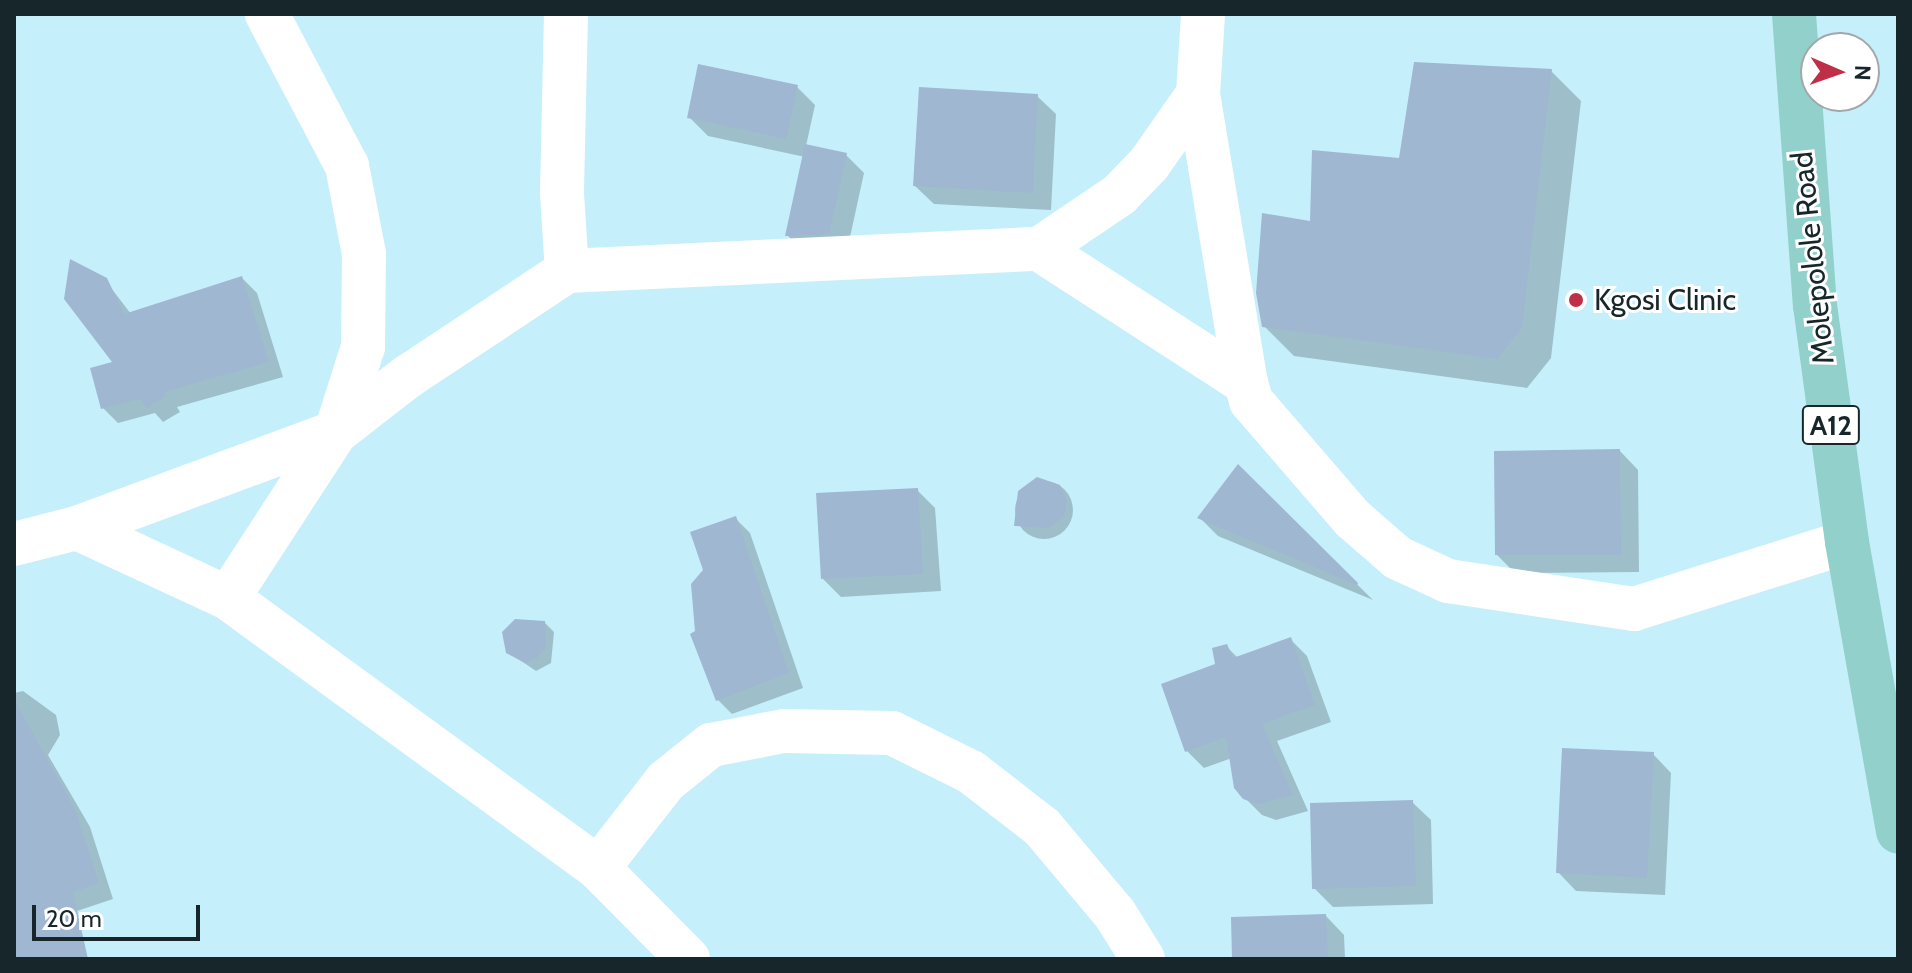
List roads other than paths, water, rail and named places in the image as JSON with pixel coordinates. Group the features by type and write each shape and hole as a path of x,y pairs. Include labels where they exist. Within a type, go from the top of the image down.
{"main road":[{"name":"Molepolole Road","path":"1794,14 1815,305 1847,542 1898,832"}],"street":[{"path":"228,598 336,432 363,347 364,254 347,166 267,14"},
{"path":"566,14 562,194 567,271"},
{"path":"1203,14 1198,94 1251,401 1353,519 1398,558 1448,581 1634,609 1847,542"},
{"path":"14,544 77,528 336,432 407,377 567,271 1039,249 1119,195 1149,164 1198,94"},
{"path":"1039,249 1246,383"},
{"path":"77,528 228,598 598,868 688,959"},
{"path":"598,868 666,781 711,745 784,731 892,733 971,772 1042,827 1115,914 1143,959"}],"place":[{"name":"Kgosi Clinic","path":"1576,300"}]}
